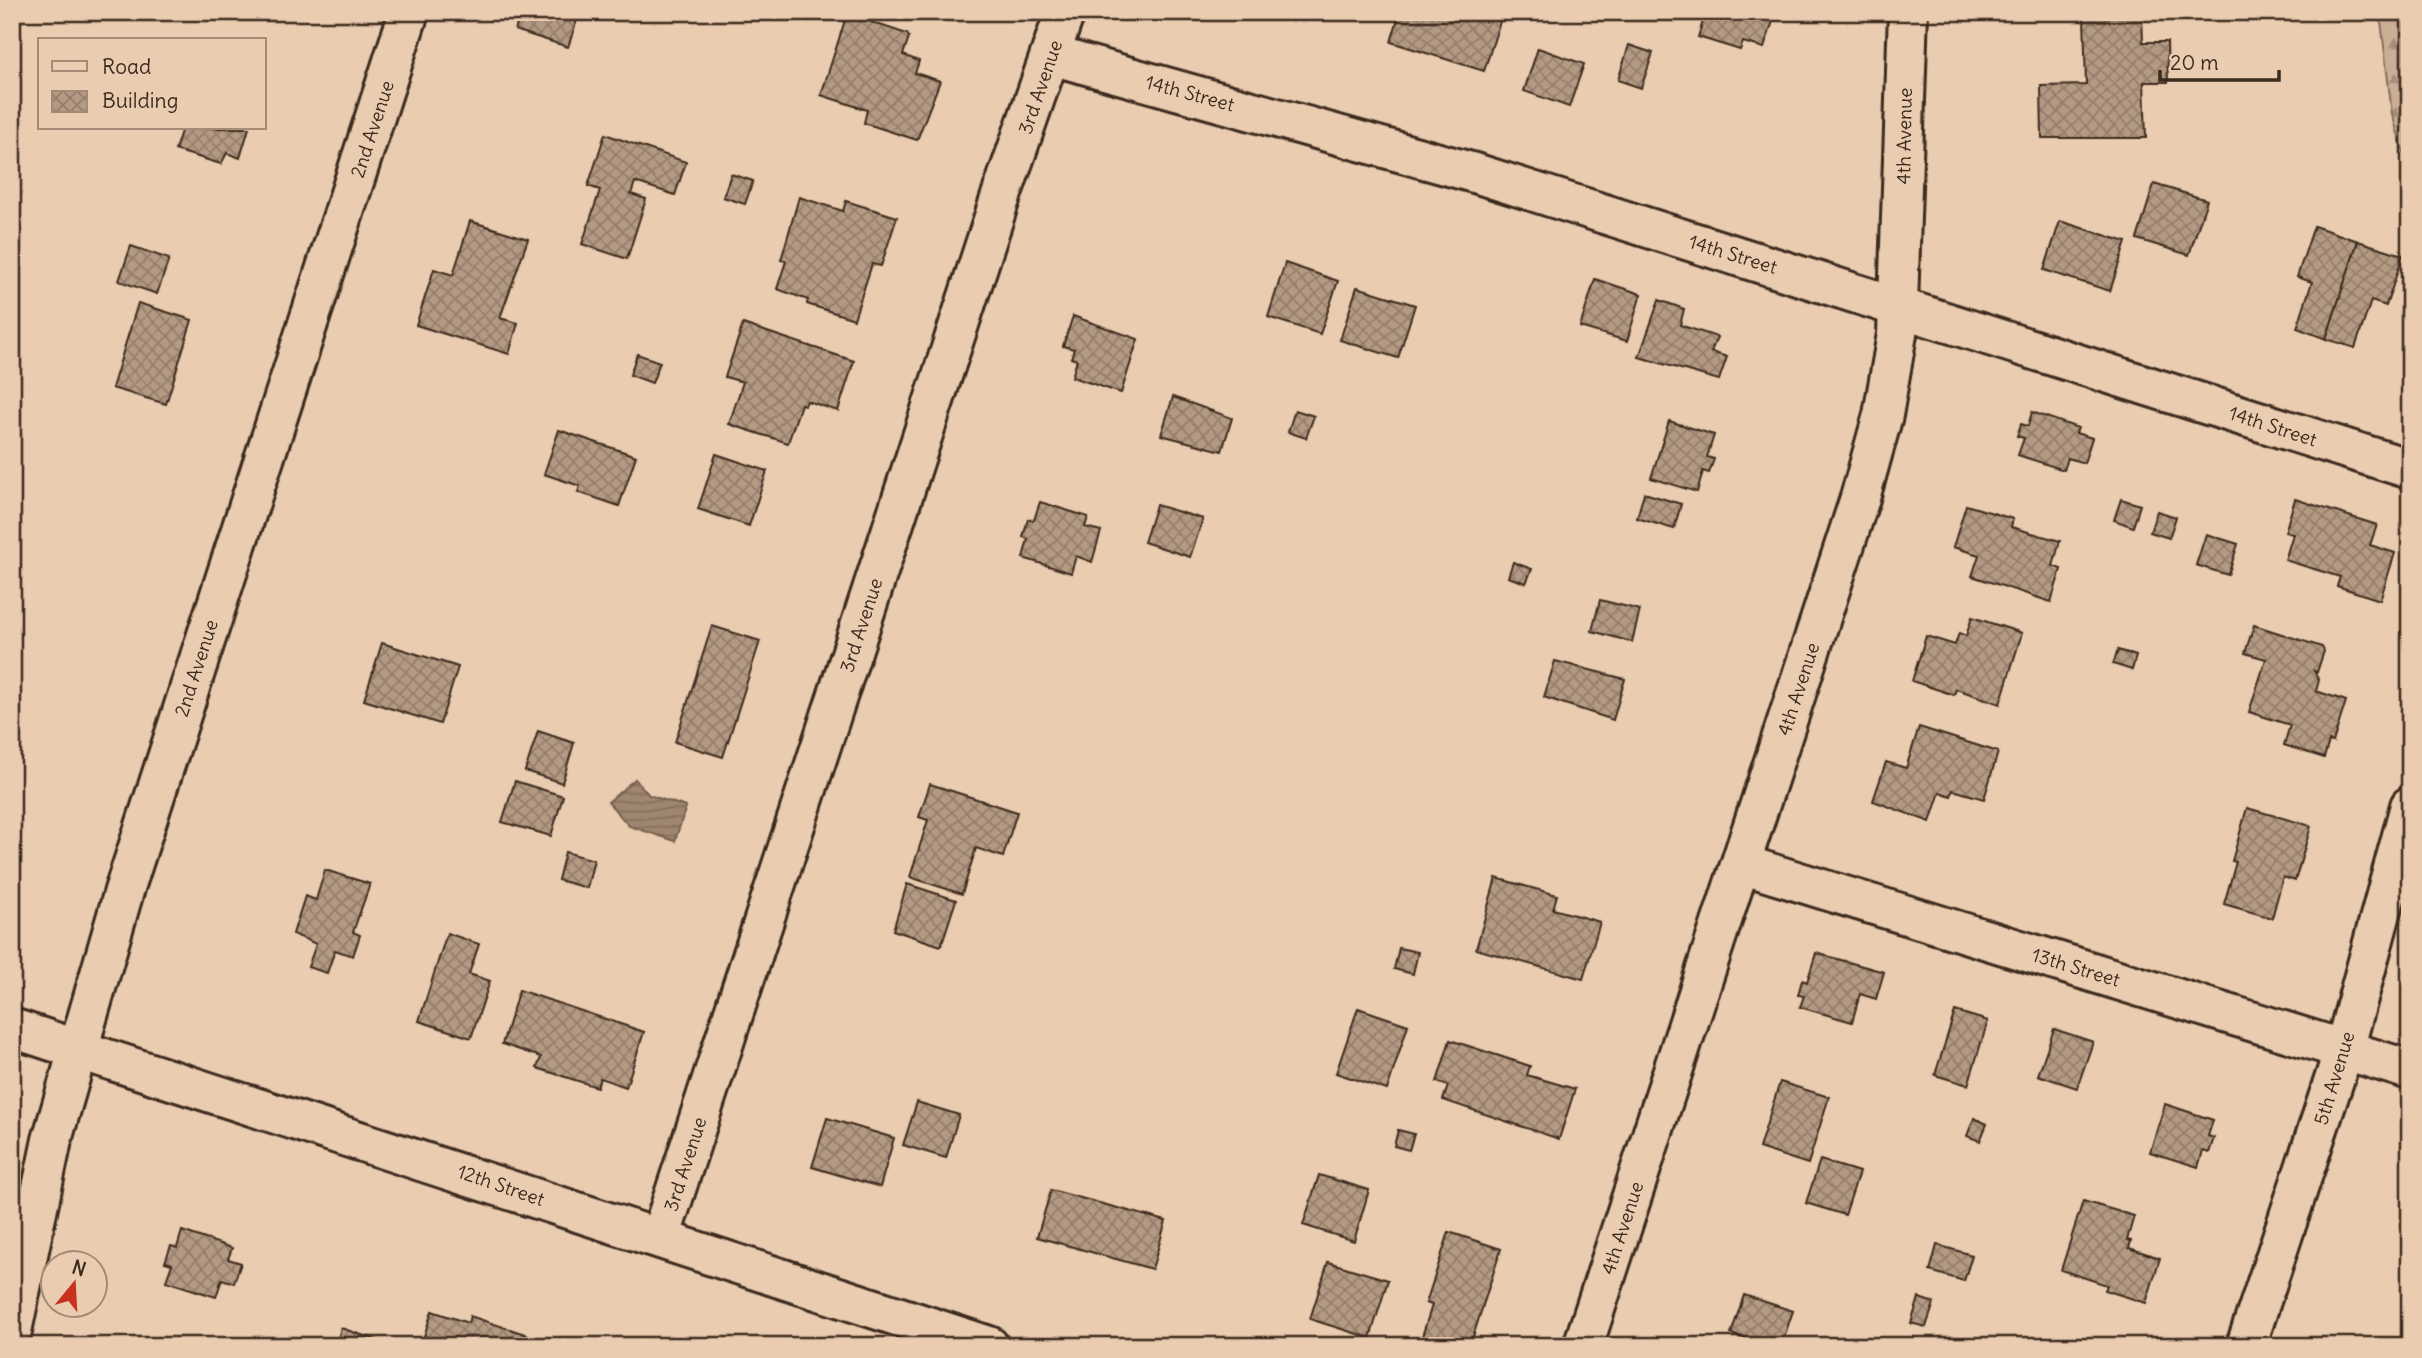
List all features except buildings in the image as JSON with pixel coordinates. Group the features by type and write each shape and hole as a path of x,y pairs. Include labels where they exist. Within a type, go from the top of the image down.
{"street":[{"name":"2nd Avenue","path":"12,1331 44,1173 77,1047 143,827 410,12"},
{"name":"3rd Avenue","path":"660,1238 1000,199 1065,12"},
{"name":"4th Avenue","path":"1583,1346 1877,440 1892,373 1899,306 1908,12"},
{"name":"14th Street","path":"1051,55 1453,167 2410,469"},
{"name":"5th Avenue","path":"2246,1346 2344,1050 2410,806"},
{"name":"13th Street","path":"1741,864 2410,1070"},
{"name":"12th Street","path":"12,1028 989,1346"}],"green space":[{"path":"2380,12 2410,12 2410,173 2392,114"}],"shaded area":[{"path":"635,779 649,795 686,807 675,841 629,826 608,802"}]}
